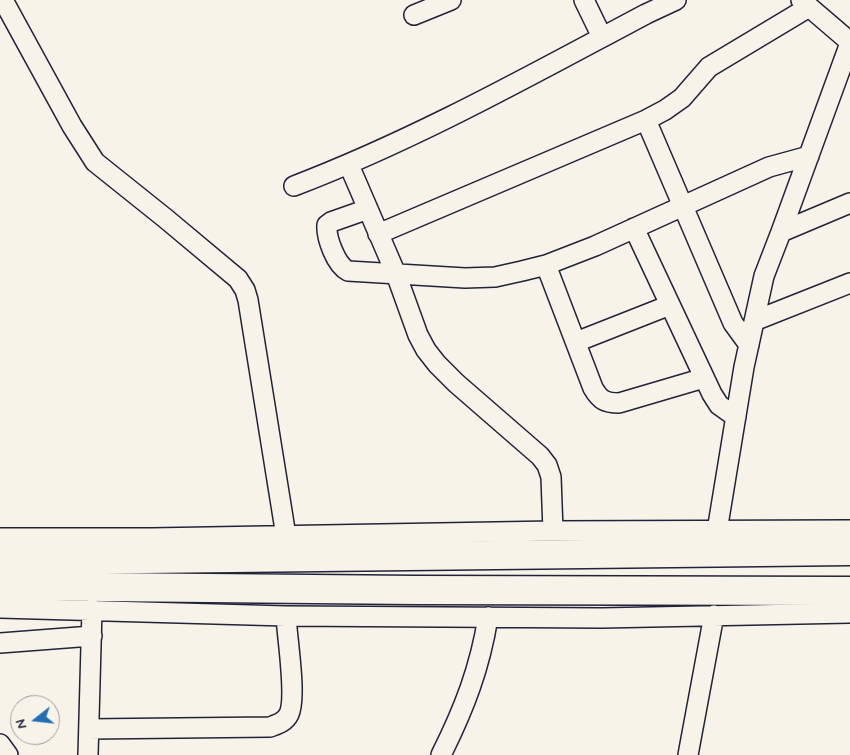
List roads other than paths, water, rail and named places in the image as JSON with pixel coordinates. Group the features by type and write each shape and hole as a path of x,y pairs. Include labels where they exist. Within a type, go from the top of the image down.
{"highway":[{"path":"0,559 850,551"},
{"path":"0,586 416,590 850,591"}],"street":[{"path":"3,0 72,126 95,162 238,279 245,290 286,536"},
{"path":"414,15 451,0"},
{"path":"584,0 602,38"},
{"path":"294,186 349,165 466,110 646,14 676,0"},
{"path":"378,234 646,120 665,110 682,98 709,66 805,3 850,43 764,276 749,345 717,531"},
{"path":"646,120 682,207 734,323 749,345"},
{"path":"368,209 327,225 337,261 342,268 348,271 465,278 495,276 546,265 769,168 786,161 809,156"},
{"path":"349,165 396,274 418,335 437,364 456,383 540,456 547,465 551,477 553,531"},
{"path":"781,232 850,203"},
{"path":"634,228 712,394 719,405 736,417"},
{"path":"546,265 598,397 607,403 619,403 704,378"},
{"path":"754,321 850,283"},
{"path":"576,342 670,305"},
{"path":"0,538 151,538 553,531 850,530"},
{"path":"0,608 92,609 286,616 602,618 850,613"},
{"path":"88,755 92,609"},
{"path":"688,755 714,615"},
{"path":"89,730 270,727 281,723 288,716 293,701 286,616"},
{"path":"441,755 459,719 473,682 484,642 488,617"},
{"path":"0,643 92,636"},
{"path":"0,744 8,755"}]}
